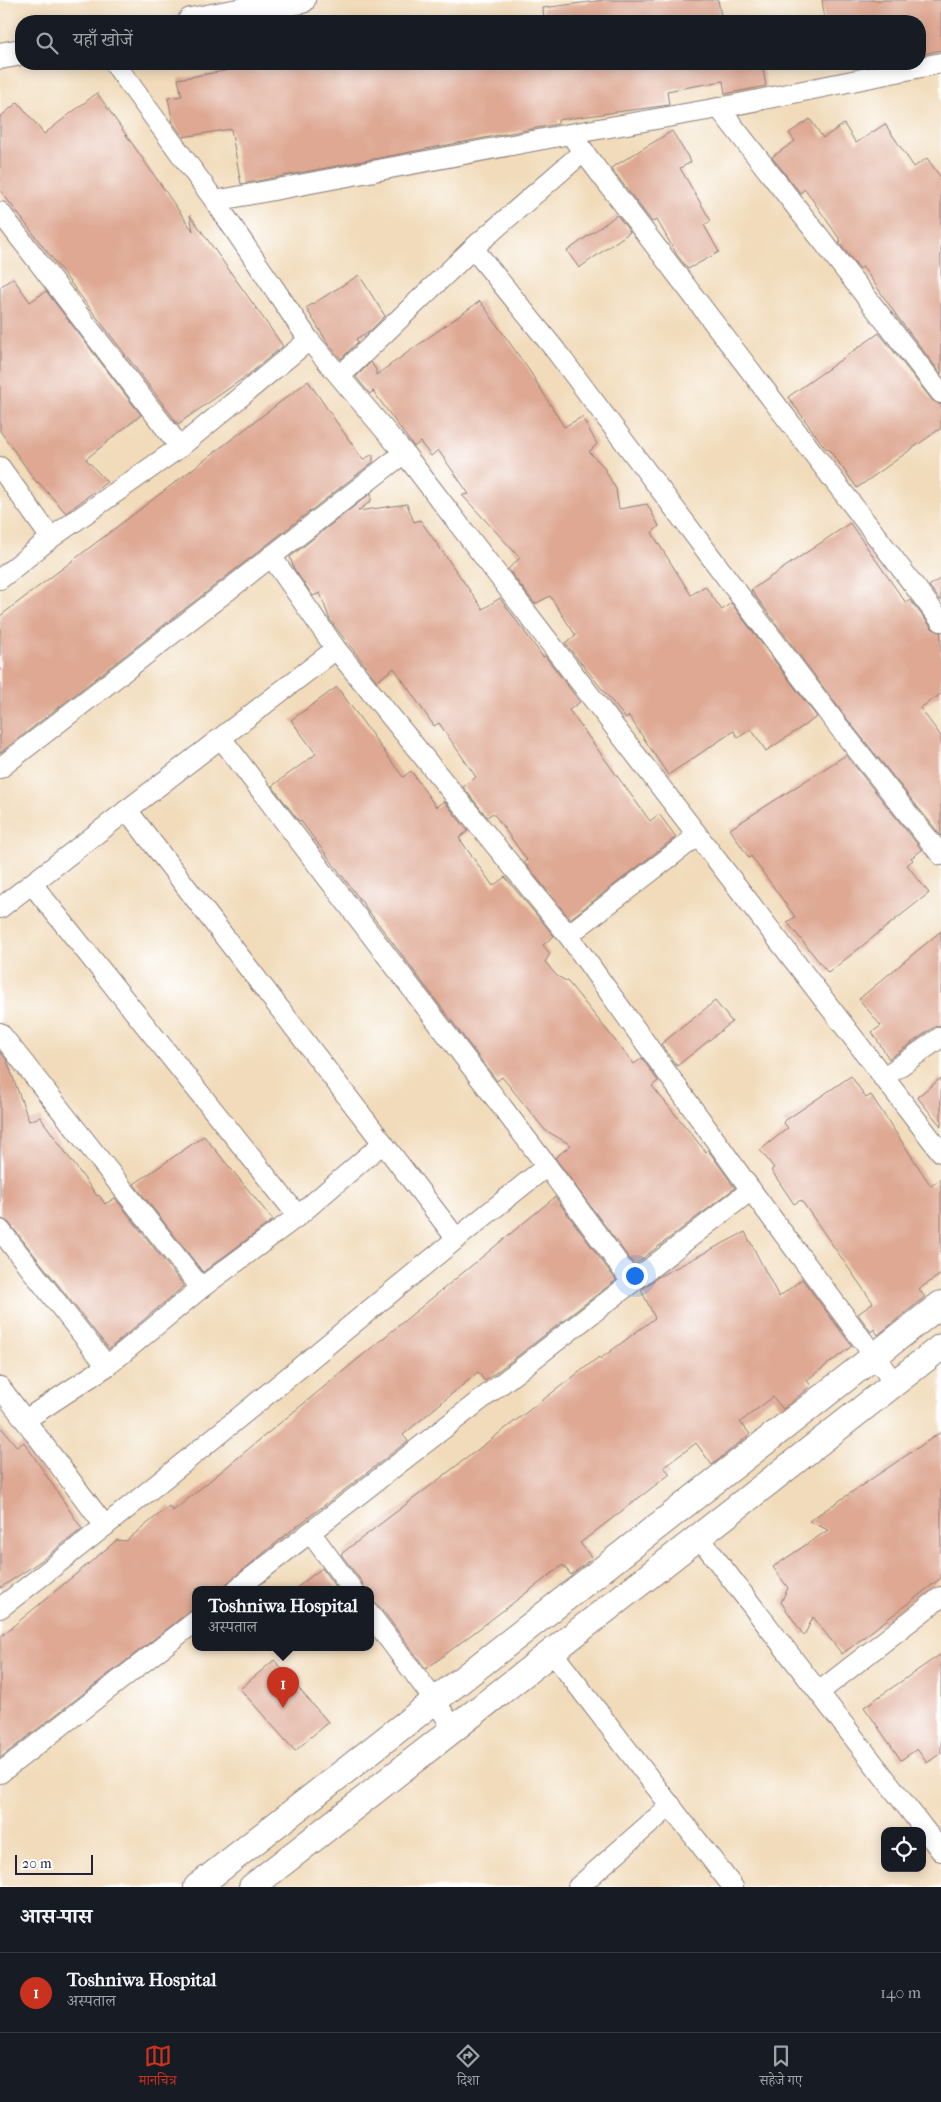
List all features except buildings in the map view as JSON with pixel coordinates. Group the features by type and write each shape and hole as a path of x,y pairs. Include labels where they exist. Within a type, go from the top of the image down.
{"street":[{"path":"223,15 302,0"},
{"path":"0,56 15,53"},
{"path":"926,66 941,63"},
{"path":"119,70 214,201 309,340 404,453 941,1152"},
{"path":"214,201 719,108 906,70"},
{"path":"719,108 941,393"},
{"path":"570,134 941,621"},
{"path":"340,376 472,248 584,151"},
{"path":"0,212 7,232 180,447"},
{"path":"472,248 556,351 838,726 941,855"},
{"path":"0,579 51,538 180,447 309,340"},
{"path":"0,768 404,453"},
{"path":"0,467 51,538"},
{"path":"271,556 336,649 568,935 751,1190 895,1384"},
{"path":"0,908 336,649"},
{"path":"221,738 547,1166 632,1282"},
{"path":"127,810 456,1238"},
{"path":"568,935 697,836"},
{"path":"32,884 298,1216"},
{"path":"0,1033 200,1288"},
{"path":"883,1078 941,1037"},
{"path":"25,1420 107,1366 200,1288 298,1216 383,1143"},
{"path":"1,1604 105,1526 456,1238 547,1166"},
{"path":"241,1586 751,1190"},
{"path":"0,1230 107,1366"},
{"path":"197,1887 941,1304"},
{"path":"252,1887 941,1347"},
{"path":"0,1387 105,1526"},
{"path":"310,1532 350,1586"},
{"path":"699,1537 941,1851"},
{"path":"819,1692 941,1597"},
{"path":"374,1619 454,1729"},
{"path":"1,1771 192,1624"},
{"path":"552,1652 733,1887"},
{"path":"578,1887 671,1805"}],"place":[{"name":"Toshniwa Hospital","path":"283,1708"}]}
